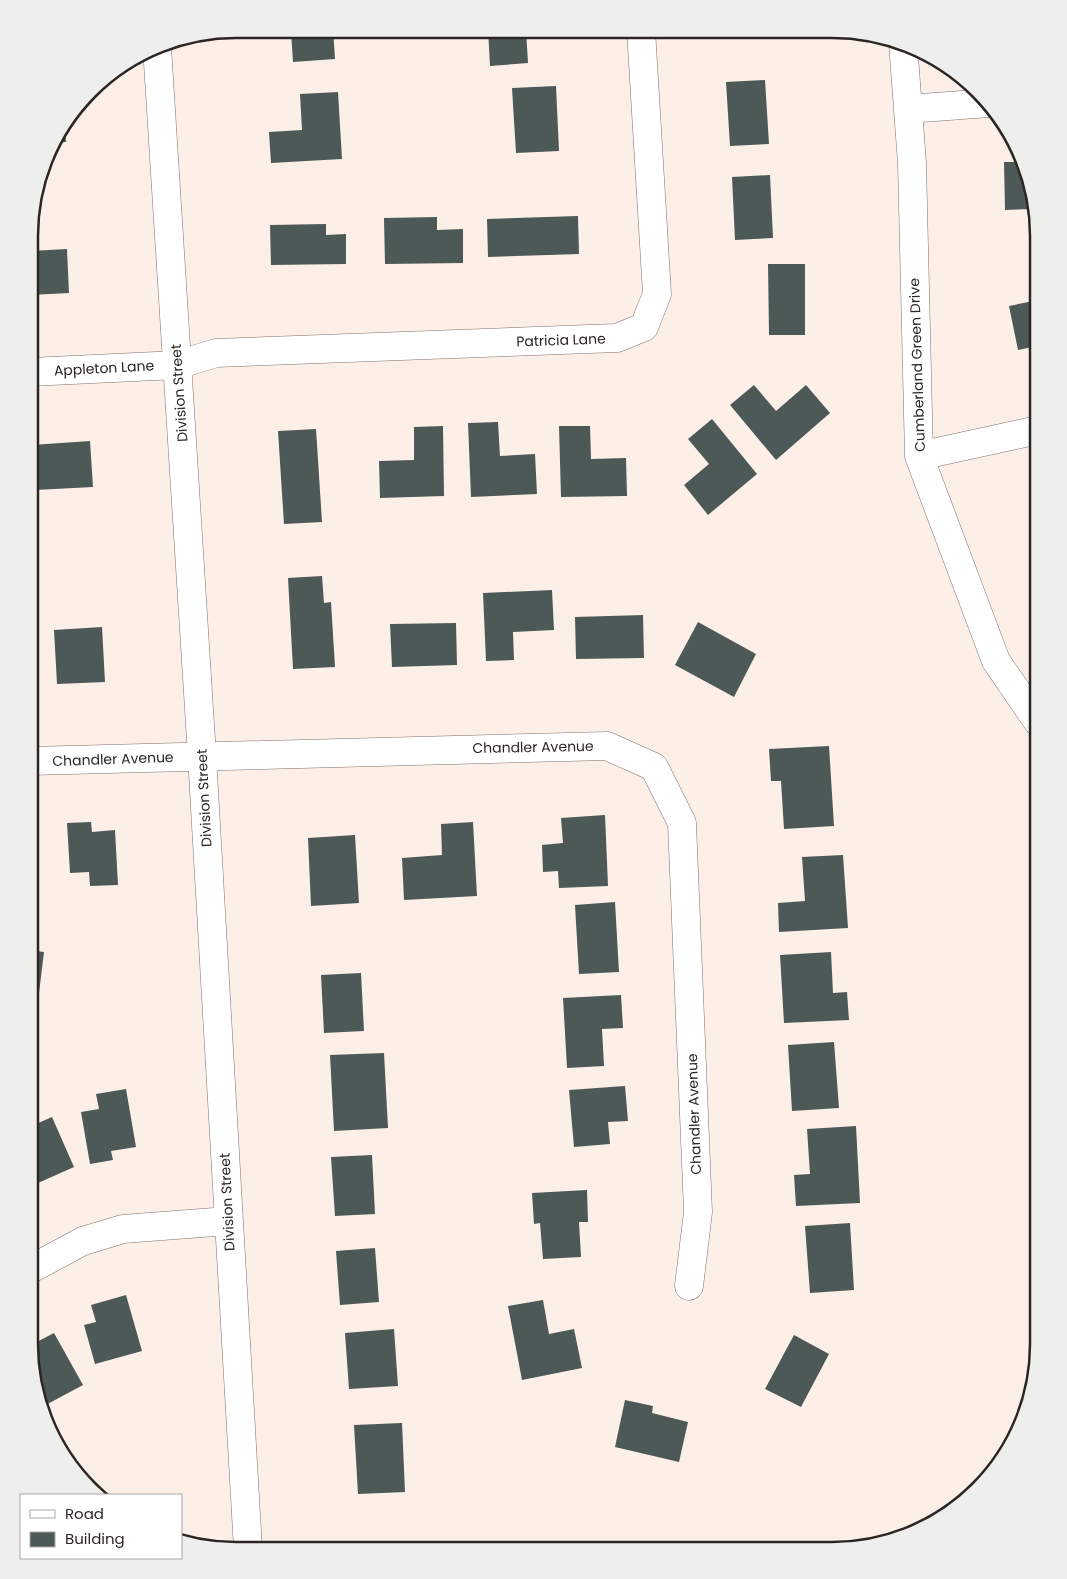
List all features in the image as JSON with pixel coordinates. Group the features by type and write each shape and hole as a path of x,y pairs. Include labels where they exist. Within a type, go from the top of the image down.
{"street":[{"name":"Patricia Lane","path":"177,365 216,353 617,338 644,327 657,294 641,37"},
{"name":"Cumberland Green Drive","path":"904,52 912,163 919,456 996,661 1030,710"},
{"name":"Division Street","path":"157,54 202,756 248,1542"},
{"path":"908,109 979,104"},
{"name":"Appleton Lane","path":"38,372 177,365"},
{"path":"919,456 1030,432"},
{"name":"Chandler Avenue","path":"38,761 607,746 654,767 682,823 698,1212 689,1286"},
{"path":"38,1265 83,1241 123,1229 228,1221"}],"building":[{"path":"291,37 334,37 335,59 293,62"},
{"path":"488,37 526,37 528,63 490,66"},
{"path":"765,80 769,144 730,146 726,82"},
{"path":"556,86 559,151 516,153 512,88"},
{"path":"338,92 342,159 271,163 269,132 302,130 300,94"},
{"path":"66,134 66,142 61,142"},
{"path":"1004,162 1015,162 1023,185 1028,209 1005,210"},
{"path":"770,175 773,238 735,240 732,177"},
{"path":"578,216 579,254 488,257 487,219"},
{"path":"437,217 437,230 463,229 463,263 385,264 384,218"},
{"path":"326,224 326,235 346,234 346,264 271,265 270,225"},
{"path":"67,249 69,293 38,295 38,251"},
{"path":"768,264 805,264 805,335 769,335"},
{"path":"1030,302 1030,348 1018,350 1009,306"},
{"path":"754,385 776,411 806,385 830,413 776,460 730,405"},
{"path":"712,419 757,474 708,515 684,485 709,464 688,439"},
{"path":"498,422 500,456 535,454 537,494 471,497 468,423"},
{"path":"443,426 444,496 380,498 379,461 414,460 414,427"},
{"path":"559,426 590,426 591,459 626,458 627,496 561,497"},
{"path":"316,429 322,522 284,524 278,431"},
{"path":"90,441 93,487 38,490 38,445"},
{"path":"322,576 324,603 331,602 335,667 293,669 288,578"},
{"path":"552,590 554,630 513,632 514,660 486,661 483,593"},
{"path":"643,615 644,658 576,659 575,617"},
{"path":"698,622 756,654 734,697 675,665"},
{"path":"456,623 457,665 392,667 390,624"},
{"path":"102,627 105,682 57,684 54,630"},
{"path":"829,746 834,826 784,829 781,781 771,781 769,749"},
{"path":"605,815 608,886 559,888 558,871 543,872 542,845 563,843 561,818"},
{"path":"91,822 92,832 115,830 118,885 90,886 89,872 70,873 67,823"},
{"path":"473,822 477,896 404,900 402,858 442,855 441,824"},
{"path":"355,835 359,903 311,906 308,838"},
{"path":"843,855 848,928 779,932 778,903 805,901 802,857"},
{"path":"615,902 619,972 579,974 575,905"},
{"path":"38,951 44,952 38,1001"},
{"path":"831,952 833,993 847,992 849,1020 784,1023 780,955"},
{"path":"361,973 364,1031 324,1033 321,975"},
{"path":"621,995 623,1028 602,1029 604,1066 567,1068 563,998"},
{"path":"834,1042 839,1108 792,1111 788,1045"},
{"path":"384,1053 388,1128 334,1131 330,1055"},
{"path":"625,1086 628,1121 608,1122 610,1144 574,1147 569,1090"},
{"path":"126,1089 136,1147 111,1151 113,1160 90,1164 81,1112 99,1109 96,1094"},
{"path":"52,1117 74,1167 38,1183 38,1123"},
{"path":"856,1126 860,1203 796,1206 794,1175 810,1174 807,1129"},
{"path":"372,1155 375,1214 335,1216 331,1157"},
{"path":"587,1190 588,1222 579,1222 581,1257 543,1259 540,1223 534,1224 532,1193"},
{"path":"850,1223 854,1290 810,1293 805,1226"},
{"path":"375,1248 379,1302 340,1305 336,1251"},
{"path":"126,1295 142,1351 95,1364 84,1325 96,1322 91,1305"},
{"path":"543,1300 549,1334 574,1329 582,1368 522,1380 508,1306"},
{"path":"394,1329 398,1386 349,1389 345,1333"},
{"path":"54,1333 83,1385 47,1404 39,1369 38,1341"},
{"path":"794,1335 829,1354 801,1407 765,1389"},
{"path":"625,1400 653,1406 652,1413 688,1422 679,1462 615,1447"},
{"path":"402,1423 405,1492 358,1494 354,1425"}]}
